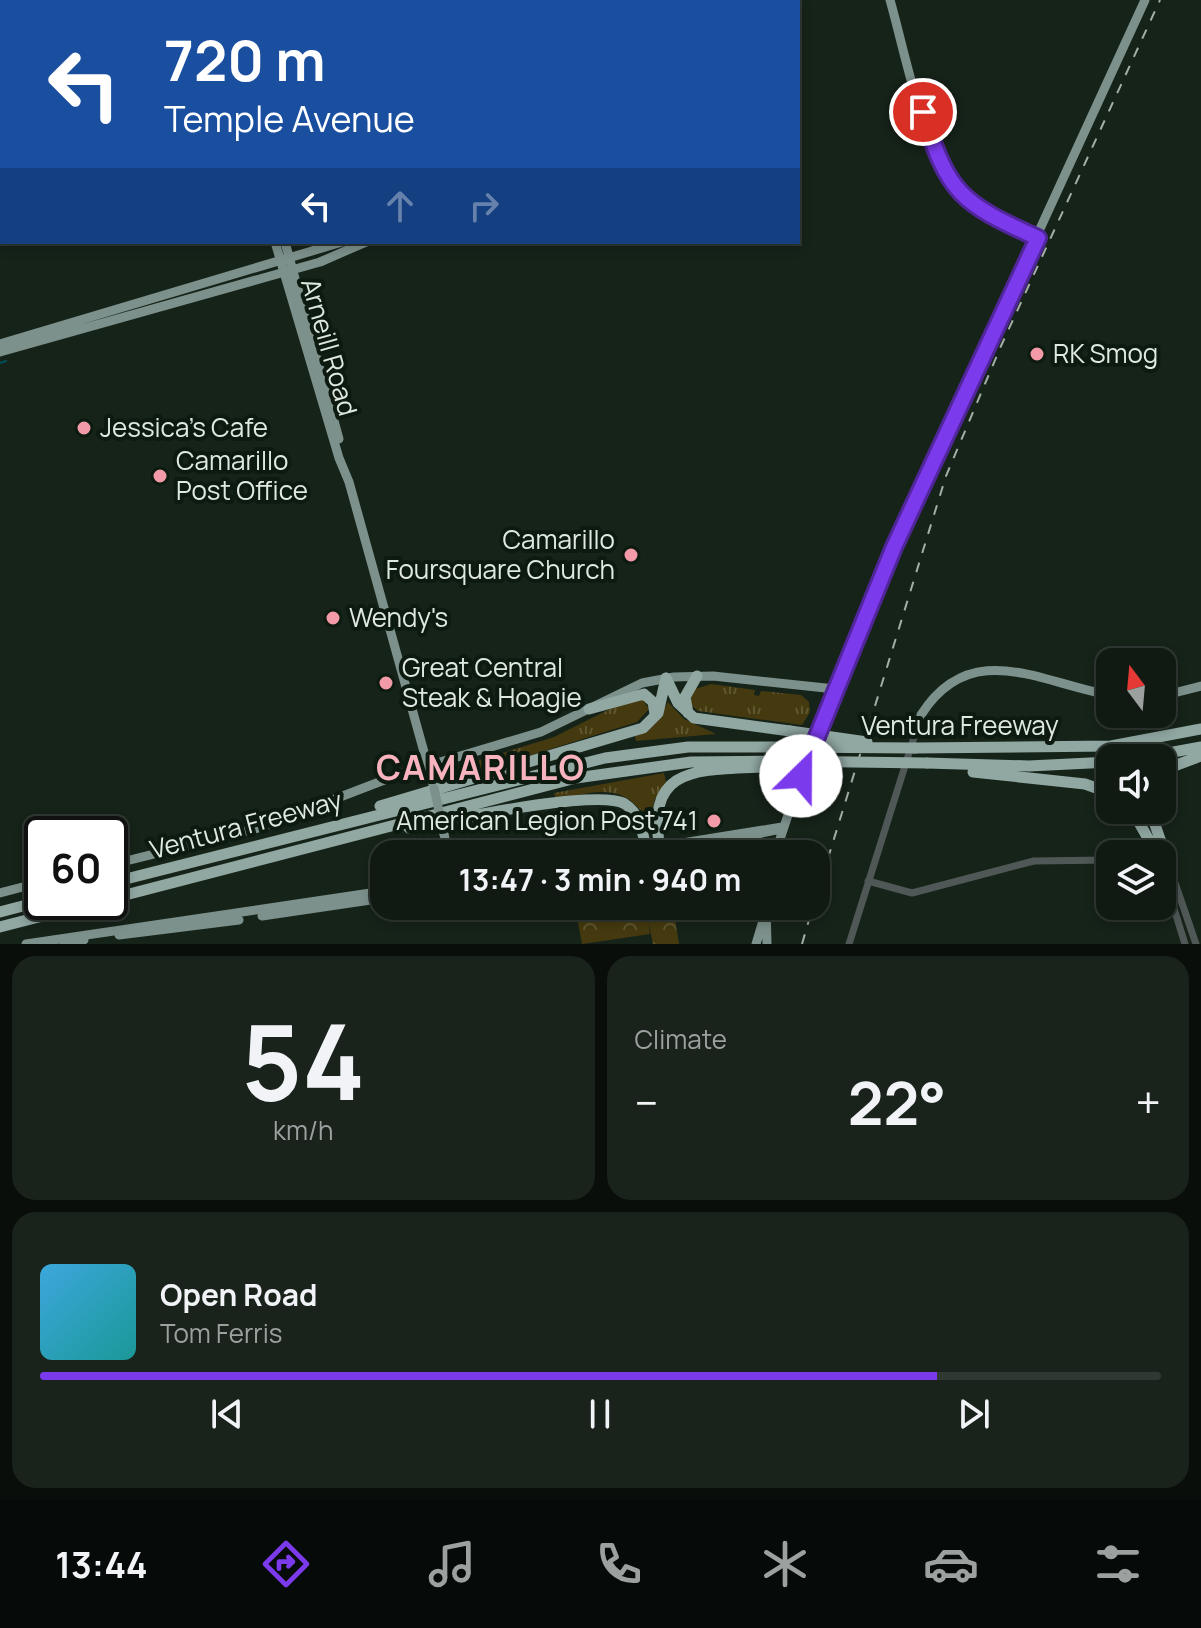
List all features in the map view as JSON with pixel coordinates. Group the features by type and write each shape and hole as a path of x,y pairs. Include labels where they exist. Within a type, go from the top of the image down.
{"highway":[{"path":"688,714 685,697 697,676"},
{"path":"666,678 688,714 703,721 915,748"},
{"path":"326,826 365,810 630,732 653,719 661,705 666,678"},
{"path":"589,709 644,694 653,702 653,719"},
{"name":"Ventura Freeway","path":"128,878 605,758 688,747 1111,746 1201,729"},
{"path":"1176,752 1201,747"},
{"path":"1176,765 1201,756"},
{"name":"Ventura Freeway","path":"128,894 609,772 691,762 1029,766 1096,763"},
{"path":"660,840 655,814 670,785 693,773 777,764"},
{"path":"940,764 960,770 1085,784 1096,788"},
{"path":"353,835 608,799 628,806 643,830 644,840"},
{"path":"0,912 24,906"},
{"path":"0,927 27,920"}],"main road":[{"path":"890,0 933,148 948,179 980,211 1038,238"},
{"path":"779,840 835,689 894,547 1145,0"},
{"name":"Arneill Road","path":"276,244 287,265"},
{"name":"Arneill Road","path":"285,244 287,265 429,765 445,840"},
{"path":"0,344 287,265 337,244"},
{"path":"0,352 359,244"},
{"path":"921,715 932,700 956,681 997,670 1028,671 1096,691"},
{"path":"128,860 262,827 429,765 541,732 630,687 666,678 697,676 835,689"},
{"path":"1176,692 1201,686"},
{"path":"717,840 782,827"},
{"path":"0,893 24,887"},
{"path":"26,944 370,893"},
{"path":"64,944 370,900"},
{"path":"756,944 762,920"},
{"path":"766,920 767,944"}],"street":[{"path":"849,944 921,715"},
{"path":"868,881 912,893 1034,861 1096,860"},
{"path":"1176,895 1196,944"},
{"path":"1176,915 1185,944"}],"green space":[{"path":"711,684 755,690 754,695 759,696 761,691 801,695 809,702 810,712 802,725 698,711 691,705 690,695 695,689"},
{"path":"634,697 641,697 649,709 637,722 442,783 442,775 448,770 554,737"},
{"path":"668,702 684,719 716,734 636,741 635,736 655,724"},
{"path":"664,773 666,782 655,799 651,813 643,811 629,799 608,792 556,800 554,793"},
{"path":"578,920 648,920 650,934 582,944"},
{"path":"648,920 675,920 679,944 653,944"}],"waterway":[{"path":"0,363 6,361"}],"railway":[{"path":"830,852 946,476 1001,346 1160,0"},
{"path":"802,944 809,920"}],"place":[{"name":"RK Smog","path":"1037,354"},
{"name":"Jessica's Cafe","path":"84,428"},
{"name":"Camarillo Post Office","path":"160,476"},
{"name":"Camarillo Foursquare Church","path":"631,555"},
{"name":"Wendy's","path":"333,618"},
{"name":"Great Central Steak & Hoagie","path":"386,683"},
{"name":"American Legion Post 741","path":"714,821"}],"district":[{"name":"CAMARILLO","path":"481,768"}],"route":[{"path":"801,776 894,547 1038,238 986,214 959,193 937,160 923,112"}]}
